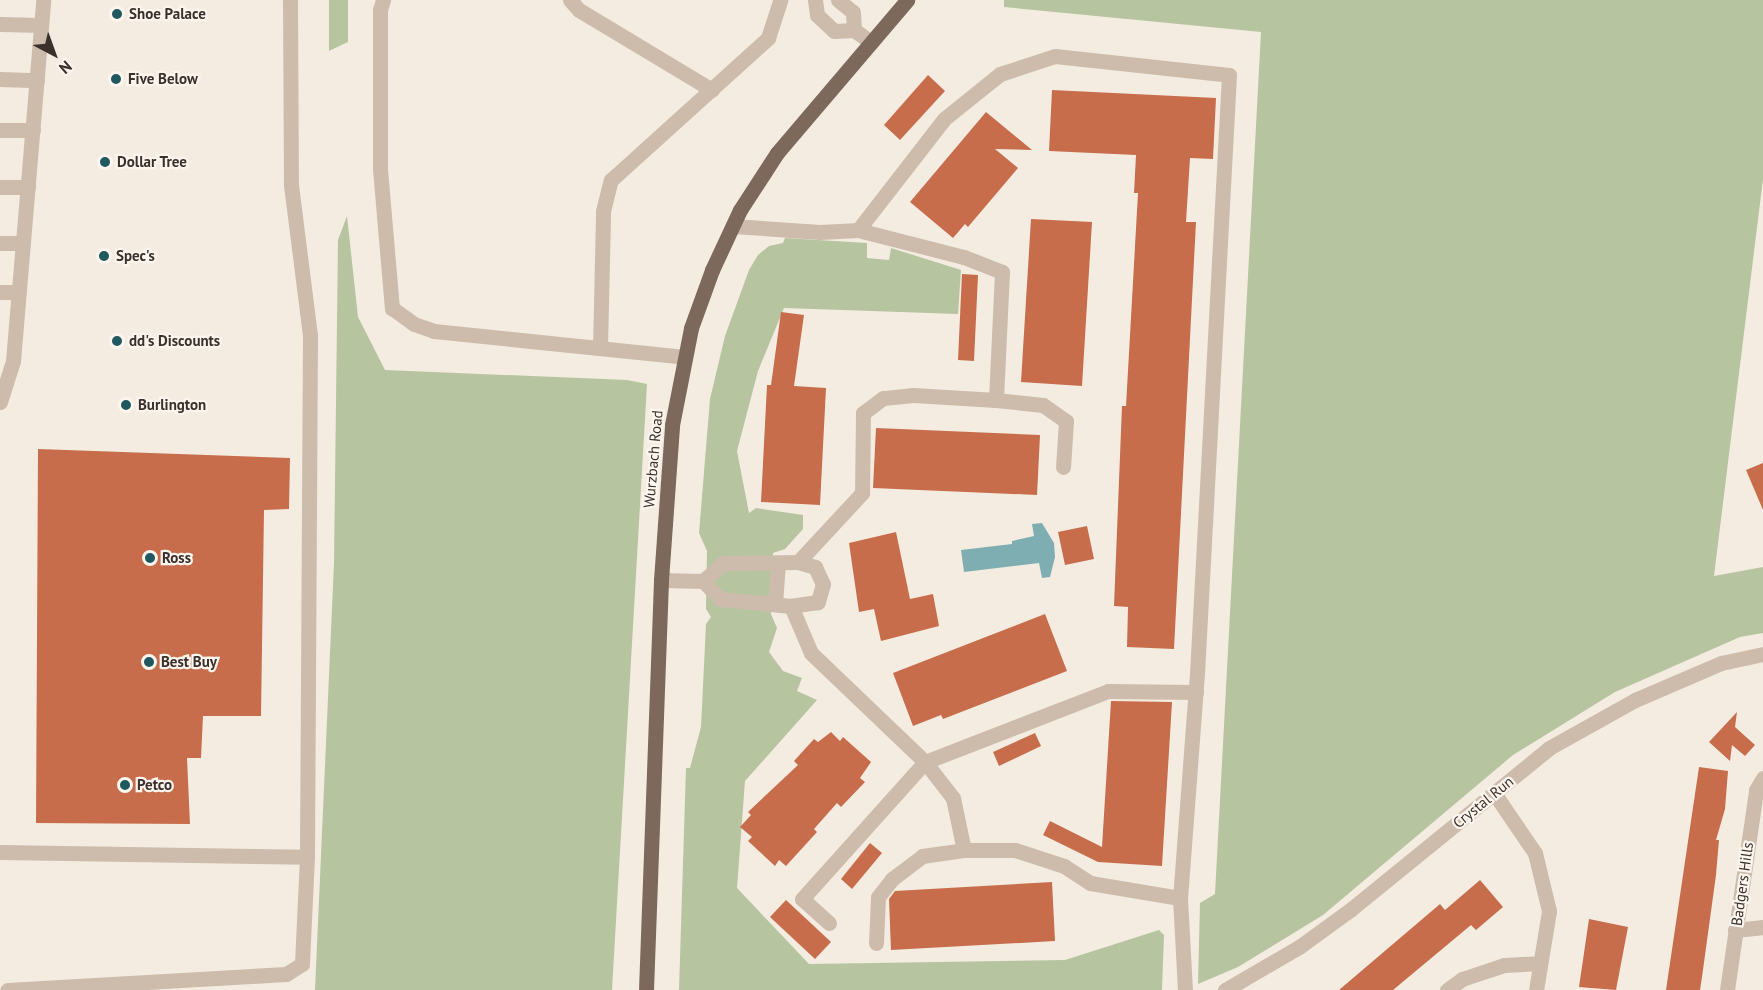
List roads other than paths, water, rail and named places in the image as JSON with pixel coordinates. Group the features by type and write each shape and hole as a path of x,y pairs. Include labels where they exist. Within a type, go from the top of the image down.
{"main road":[{"name":"Wurzbach Road","path":"646,990 661,580 672,425 685,357 712,270 733,226 777,153 907,0"}],"street":[{"path":"0,402 7,344 19,292 42,0"},
{"path":"7,990 286,974 302,964 307,857 310,335 291,185 290,0"},
{"path":"383,0 380,169 392,308 414,324 434,331 685,357"},
{"path":"570,0 579,10 712,90"},
{"path":"600,348 603,212 611,180 768,38 780,0"},
{"path":"815,0 817,15 834,31 854,30 871,42"},
{"path":"838,0 853,12 854,30"},
{"path":"0,24 41,25"},
{"path":"858,230 944,119 1000,74 1055,56 1228,75 1196,692 1180,898 1185,990"},
{"path":"0,79 37,80"},
{"path":"0,130 33,130"},
{"path":"0,187 28,187"},
{"path":"733,226 820,232 858,230 964,257 1002,272 996,400"},
{"path":"0,243 23,243"},
{"path":"0,292 19,292"},
{"path":"798,562 862,493 863,413 883,398 913,395 1043,405 1066,421 1063,467"},
{"path":"661,580 703,581 723,563 798,562 815,567 821,576 822,594 809,606 720,599 703,581"},
{"path":"778,563 783,605 811,653 925,762 953,798 964,850"},
{"name":"Crystal Run","path":"1225,990 1299,947 1549,747 1635,700 1721,663 1763,654"},
{"path":"829,923 802,899 925,762 1108,691 1196,692"},
{"name":"Badgers Hills","path":"1727,990 1756,790 1762,778"},
{"path":"1494,793 1535,853 1549,911 1536,990"},
{"path":"876,943 878,897 892,879 922,856 964,850 1015,850 1064,866 1090,883 1180,898"},
{"path":"0,852 307,857"},
{"path":"1735,930 1763,927"},
{"path":"1447,990 1462,979 1504,965 1540,963"}],"water":[{"path":"1042,523 1054,543 1055,557 1050,577 1042,578 1039,563 964,572 961,550 1012,544 1012,541 1034,536 1032,524"}],"place":[{"name":"Shoe Palace","path":"117,14"},
{"name":"Five Below","path":"116,79"},
{"name":"Dollar Tree","path":"105,162"},
{"name":"Spec's","path":"104,256"},
{"name":"dd's Discounts","path":"117,341"},
{"name":"Burlington","path":"126,405"},
{"name":"Ross","path":"150,558"},
{"name":"Best Buy","path":"149,662"},
{"name":"Petco","path":"125,785"}]}
